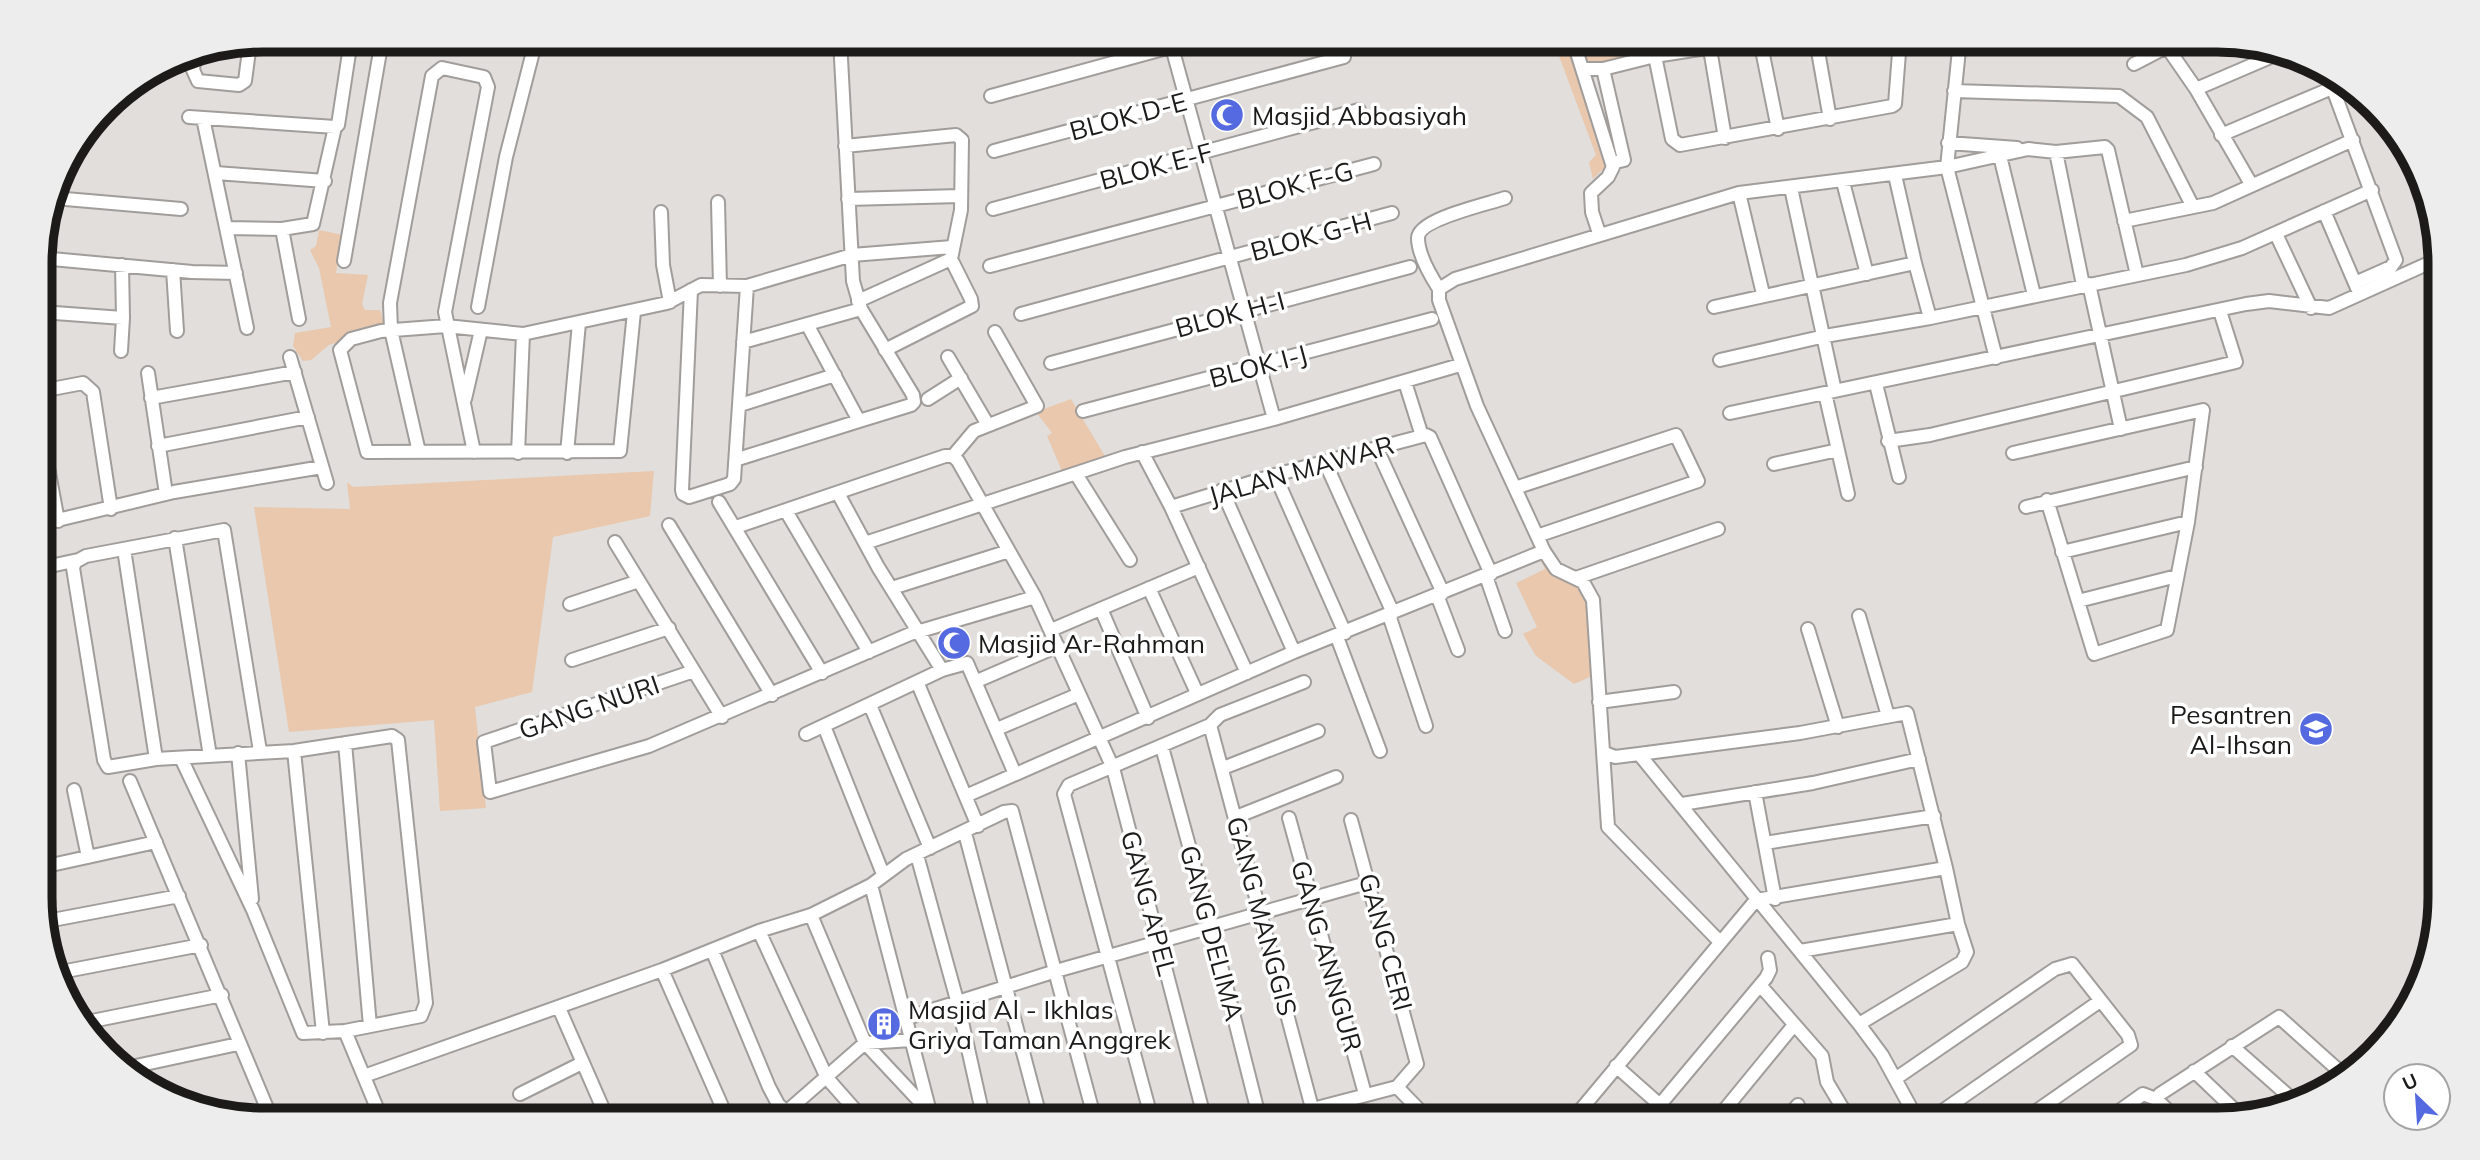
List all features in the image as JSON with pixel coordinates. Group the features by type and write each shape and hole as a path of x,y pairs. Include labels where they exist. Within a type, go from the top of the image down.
{"street":[{"path":"194,65 198,81 239,85 245,81 249,53"},
{"path":"226,228 282,229 313,224 325,181 335,127 338,125 349,53"},
{"path":"344,261 380,53"},
{"path":"478,306 506,157 533,53"},
{"path":"738,459 914,402 914,395 859,305 853,281 841,53"},
{"path":"991,96 1137,53"},
{"path":"1174,53 1275,419"},
{"path":"1577,53 1612,163 1608,177 1591,193 1592,212 1600,233"},
{"path":"1583,69 1603,69 1679,53"},
{"path":"1711,53 1725,138"},
{"path":"1762,53 1777,129"},
{"path":"1818,53 1830,119"},
{"path":"1655,56 1674,142 1680,145 1887,108 1895,104 1899,53"},
{"path":"1958,53 1947,167 1996,358"},
{"path":"2134,64 2155,53"},
{"path":"2171,53 2196,89 2251,184"},
{"name":"BLOK D-E","path":"994,151 1344,57"},
{"path":"2196,89 2266,59"},
{"path":"419,452 391,330 390,303 432,76 442,68 484,77 488,87 447,304 446,326 474,452"},
{"path":"1603,69 1624,160 1612,163"},
{"path":"2221,135 2328,85"},
{"path":"1730,414 2269,301 2329,308 2390,267 2396,260 2333,88"},
{"path":"1954,91 2119,96 2147,117 2193,207"},
{"name":"BLOK E-F","path":"993,209 1202,155 1359,110"},
{"path":"189,117 335,127"},
{"path":"203,118 247,328"},
{"path":"845,146 960,136 960,218 951,253 972,306 885,350"},
{"path":"2124,221 2213,203 2353,140"},
{"path":"1948,143 2056,152 2105,147 2108,150 2137,275"},
{"path":"1438,289 1455,279 1739,193 1947,167 2028,149"},
{"path":"2056,152 2086,284 2102,337 2121,429"},
{"path":"2000,156 2034,295"},
{"name":"BLOK F-G","path":"990,266 1374,164"},
{"path":"216,173 325,181"},
{"path":"1895,174 1930,318"},
{"path":"1843,181 1867,274"},
{"path":"1791,188 1825,336 1838,450 1848,494"},
{"path":"1720,360 1825,336 1930,318 2137,275 2242,248 2372,190"},
{"path":"1739,193 1763,294"},
{"path":"848,199 960,196"},
{"path":"1505,198 1423,227 1418,239 1428,273 1438,289 1460,365 1544,551 1556,569 1576,578 1589,588 1593,600 1608,827 1720,943"},
{"path":"64,199 181,209"},
{"path":"718,202 720,286"},
{"path":"2324,211 2357,288"},
{"path":"662,212 663,265 670,302"},
{"name":"BLOK G-H","path":"1021,314 1392,213"},
{"path":"282,229 299,319"},
{"path":"2276,234 2311,308"},
{"path":"634,312 621,450 567,453 367,452 340,350 351,339 391,330 446,326 523,334 634,312 670,302 701,285 747,286 852,255 951,253"},
{"path":"743,342 807,324 859,305 951,253"},
{"path":"53,258 236,273"},
{"path":"1714,307 1915,262"},
{"path":"2357,288 2428,263"},
{"path":"121,351 122,265"},
{"name":"BLOK H-I","path":"1051,363 1410,267"},
{"path":"173,270 177,331"},
{"path":"691,290 683,494 689,497 730,484 734,479 738,459 747,286"},
{"path":"1888,441 1930,435 2236,362 2220,311"},
{"path":"53,313 123,318"},
{"name":"BLOK I-J","path":"1083,411 1432,319"},
{"path":"567,453 579,323"},
{"path":"807,324 859,421"},
{"path":"464,403 481,330"},
{"path":"736,527 839,495 945,456 953,456 974,431 1037,406 995,332"},
{"path":"518,453 523,334"},
{"path":"948,356 988,425"},
{"path":"290,357 327,483"},
{"path":"865,543 1142,452 1275,419 1460,365"},
{"path":"151,398 295,372"},
{"path":"148,373 166,494"},
{"path":"740,405 835,375"},
{"path":"928,399 961,378"},
{"path":"1405,382 1426,437 1489,575 1505,631"},
{"path":"53,389 83,383 93,392 111,509"},
{"path":"1876,384 1899,477"},
{"path":"2013,453 2203,410 2188,522 2167,630 2094,654 2048,500"},
{"path":"158,446 308,417"},
{"path":"1515,488 1676,435 1698,481 1537,536"},
{"name":"JALAN MAWAR","path":"1171,508 1275,475 1426,437"},
{"path":"1377,449 1440,594 1458,650"},
{"path":"1774,464 1838,450"},
{"path":"1142,452 1171,508 1247,673"},
{"name":"GANG APEL","path":"953,456 1035,597 1112,768 1202,1108"},
{"path":"1325,463 1391,614 1426,726"},
{"path":"53,521 166,494 322,467"},
{"path":"2026,508 2048,500 2196,467"},
{"path":"1076,474 1130,560"},
{"path":"1275,475 1341,635 1380,751"},
{"path":"1222,490 1294,652"},
{"path":"53,492 58,520"},
{"path":"839,495 942,670"},
{"path":"719,502 822,673"},
{"path":"786,511 869,652"},
{"path":"2062,552 2188,522"},
{"path":"670,525 772,695"},
{"path":"53,566 220,529 226,534 260,751"},
{"path":"1576,578 1718,529"},
{"path":"175,538 210,756"},
{"path":"615,542 722,717 869,652 1035,597"},
{"path":"124,549 156,759"},
{"path":"892,587 1009,551"},
{"path":"968,795 1147,718 1197,693 1544,551"},
{"path":"78,560 74,568 104,760 108,767 156,759 294,751 391,736 398,740 426,1003 421,1016 345,1031 307,1034 301,1030 253,910 181,758"},
{"path":"1051,630 1199,567"},
{"path":"2078,601 2177,576"},
{"path":"570,604 639,581"},
{"path":"1149,588 1197,693"},
{"path":"1101,609 1147,718"},
{"path":"1859,615 1888,716"},
{"path":"572,660 669,628"},
{"path":"1808,629 1838,727"},
{"path":"976,681 1058,646"},
{"path":"806,734 918,684 942,670 967,663 1015,774"},
{"name":"GANG NURI","path":"694,671 484,742 490,792 649,746 722,717"},
{"path":"1149,1108 1064,794 1069,785 1210,726 1220,715 1304,682"},
{"path":"918,684 968,795 978,825"},
{"path":"1599,702 1674,692"},
{"path":"997,729 1079,694"},
{"path":"870,705 930,848"},
{"path":"1605,753 1615,757 1639,754 1838,727 1907,713 1967,953 1962,962 1858,1024"},
{"path":"824,726 883,874"},
{"name":"GANG MANGGIS","path":"1210,726 1262,912 1312,1107"},
{"path":"1223,768 1318,731"},
{"path":"345,743 370,1026"},
{"name":"GANG DELIMA","path":"1161,747 1212,926 1257,1107"},
{"path":"294,751 323,1033"},
{"path":"238,753 253,910"},
{"path":"1639,754 1858,1024 1910,1107"},
{"path":"1682,804 1919,760"},
{"path":"1236,817 1335,777"},
{"path":"130,781 222,995 238,1044 267,1108"},
{"path":"74,790 88,857"},
{"path":"1755,792 1775,899"},
{"path":"364,1076 559,1008 759,931 811,915 872,885 883,874 930,848 1004,812 1012,811 1016,817 1092,1108"},
{"path":"1765,843 1934,816"},
{"name":"GANG ANNGUR","path":"1289,818 1365,1094"},
{"name":"GANG CERI","path":"1351,820 1417,1063 1397,1087"},
{"path":"965,833 1008,986 1038,1108"},
{"path":"52,865 156,842"},
{"path":"917,855 958,1004 981,1108"},
{"path":"1582,1107 1756,900 1775,899 1947,868"},
{"path":"907,1018 1159,940 1370,882"},
{"path":"872,885 932,1108"},
{"path":"54,920 179,896"},
{"path":"811,915 865,1043 927,1108"},
{"path":"1800,951 1958,924"},
{"path":"759,931 827,1078 853,1108"},
{"path":"67,971 201,945"},
{"path":"712,950 769,1087 781,1108"},
{"path":"1658,1107 1760,985 1770,970 1768,958"},
{"path":"1895,1079 2065,964 2072,964 2128,1035 2132,1045 2042,1107"},
{"path":"662,970 723,1108"},
{"path":"1760,985 1822,1056 1827,1082 1842,1107"},
{"path":"93,1021 222,995"},
{"path":"1948,1107 2101,1001"},
{"path":"559,1008 598,1108"},
{"path":"2155,1099 2279,1017 2337,1069"},
{"path":"1727,1107 1794,1025"},
{"path":"345,1031 378,1108"},
{"path":"796,1108 865,1043 912,1041"},
{"path":"136,1065 238,1044"},
{"path":"2232,1046 2287,1095"},
{"path":"520,1094 582,1063"},
{"path":"1616,1066 1660,1105"},
{"path":"2194,1071 2231,1107"},
{"path":"1314,1107 1397,1087 1416,1107"},
{"path":"2125,1107 2143,1094 2149,1094 2164,1107"}],"shaded area":[{"path":"1558,53 1573,53 1606,166 1593,179 1589,162 1596,155"},
{"path":"1584,53 1645,53 1589,65"},
{"path":"319,230 343,235 336,273 368,275 362,304 365,310 380,310 385,326 329,345 311,360 303,361 293,346 295,333 331,327 319,268 310,250 316,246"},
{"path":"1071,399 1106,458 1062,471 1047,436 1052,433 1036,412"},
{"path":"654,471 650,516 553,537 532,692 475,707 486,808 440,811 434,720 289,732 254,507 350,509 347,482 353,487"},
{"path":"1540,559 1581,585 1588,600 1592,676 1574,684 1536,656 1523,634 1537,627 1516,583 1545,569"}],"place":[{"name":"Masjid Abbasiyah","path":"1227,115"},
{"name":"Masjid Ar-Rahman","path":"954,643"},
{"name":"Pesantren Al-Ihsan","path":"2316,729"},
{"name":"Masjid Al - Ikhlas Griya Taman Anggrek","path":"884,1024"}]}
